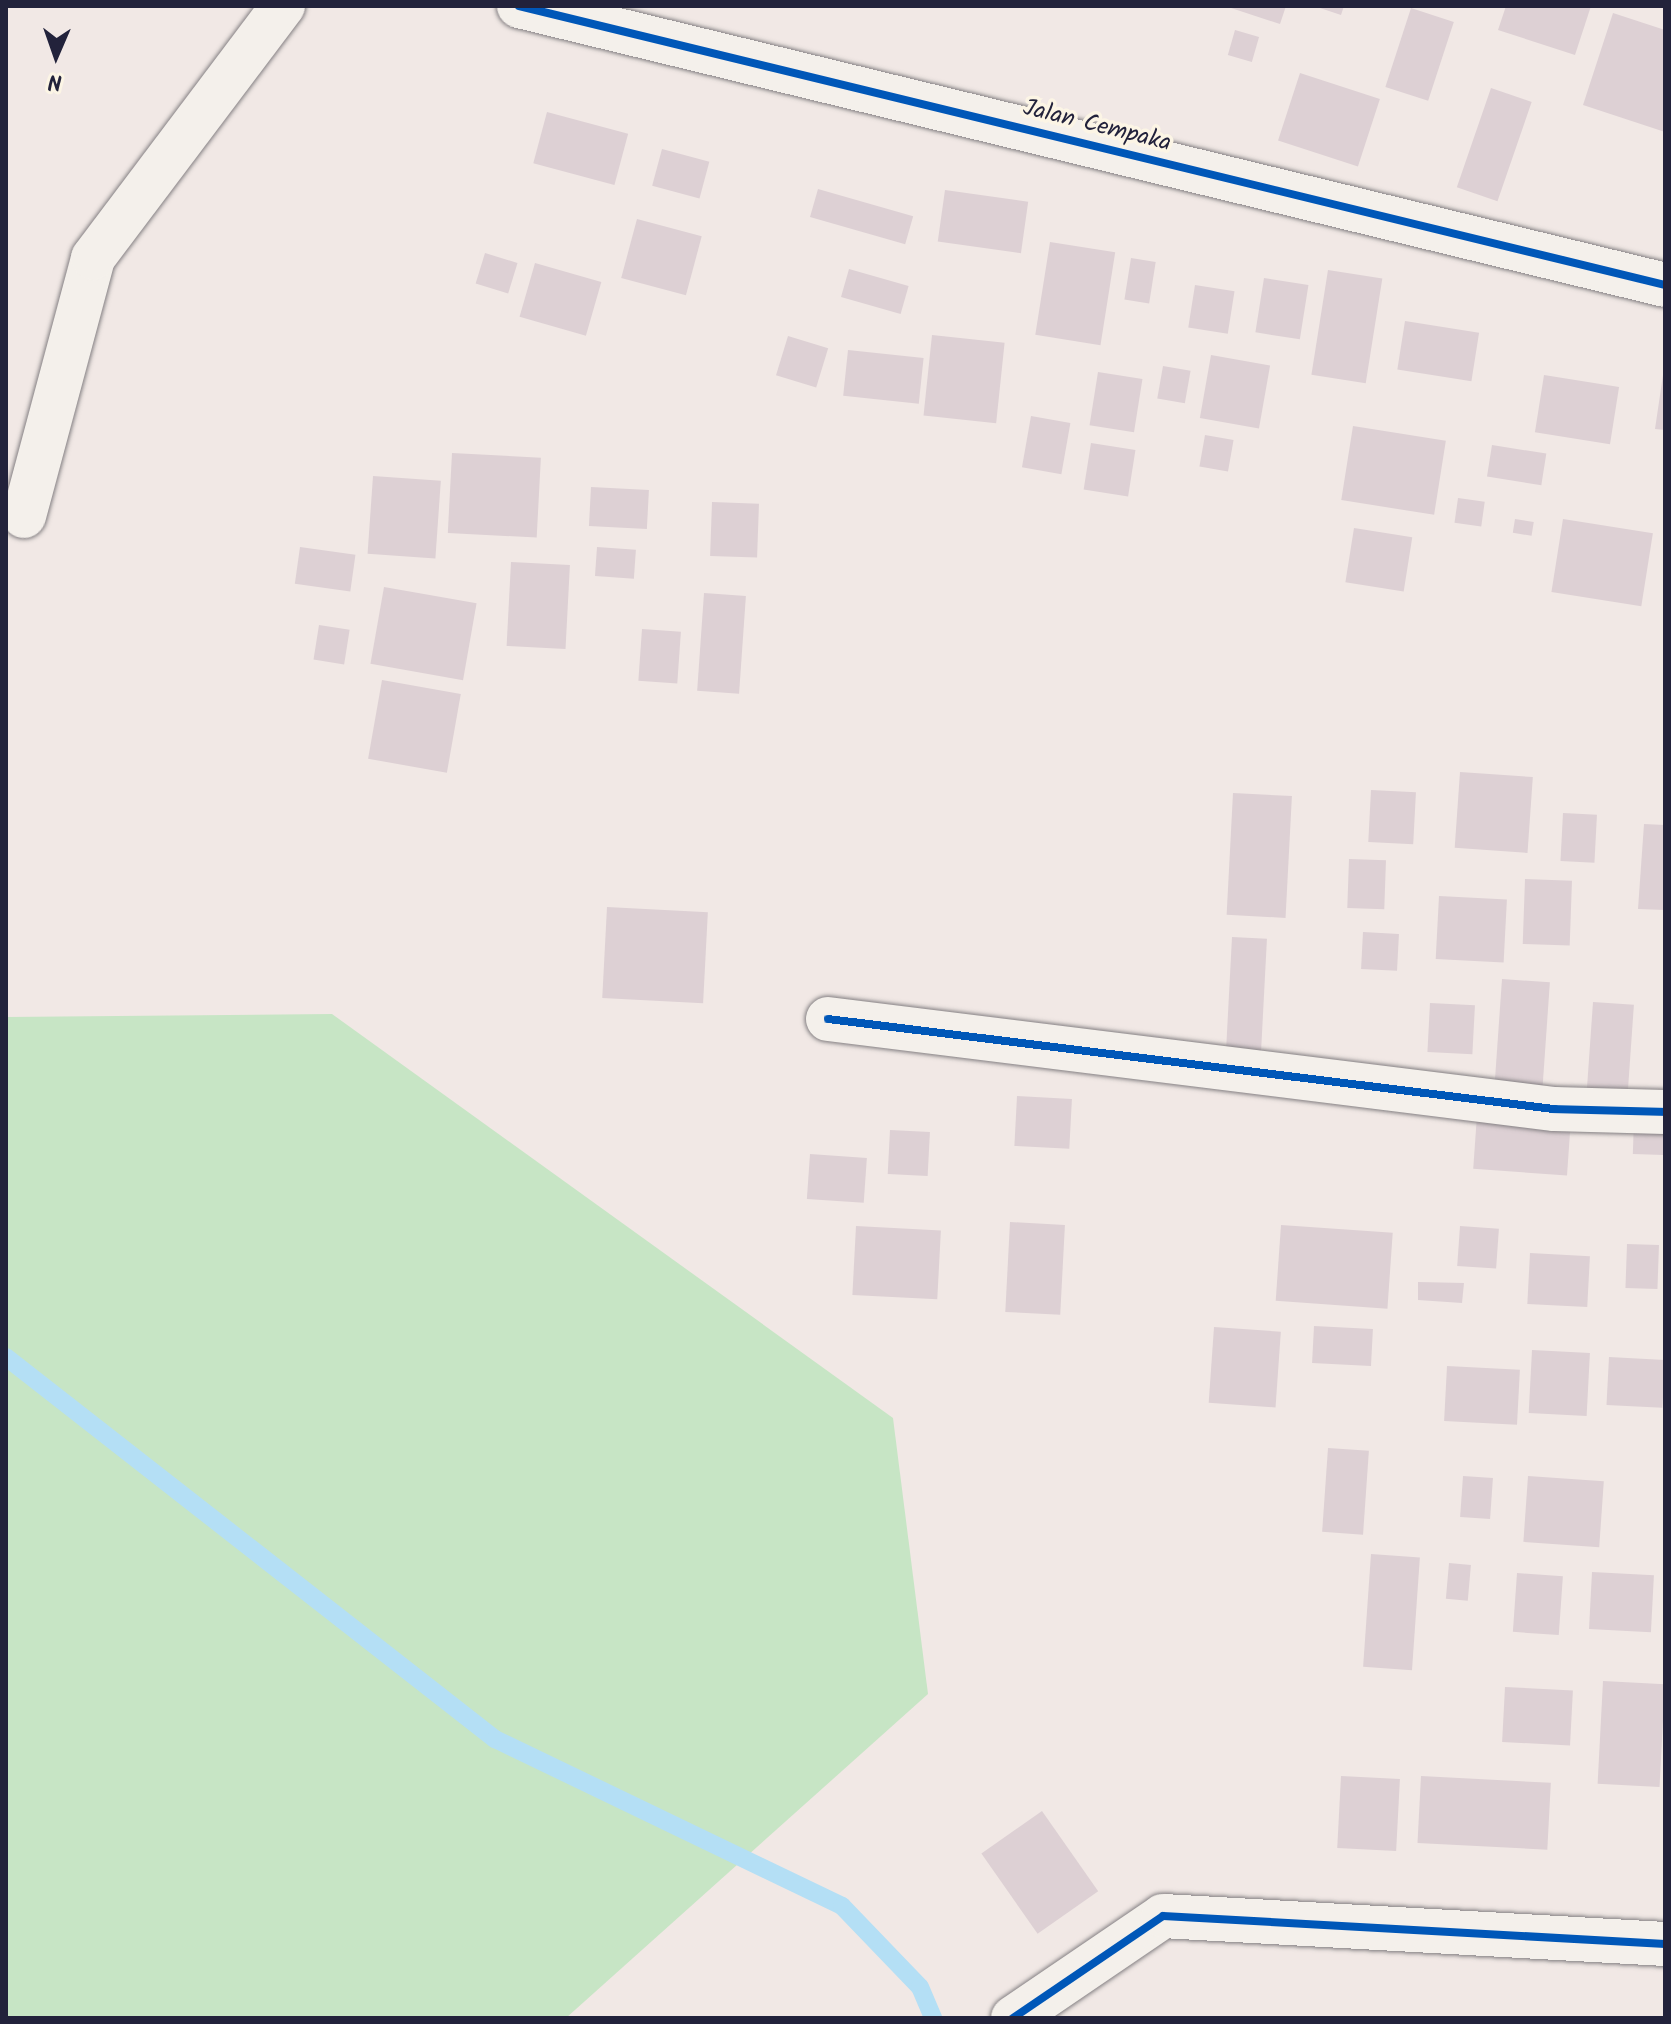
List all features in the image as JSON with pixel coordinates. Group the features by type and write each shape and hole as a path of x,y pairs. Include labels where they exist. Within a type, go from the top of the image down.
{"street":[{"path":"24,516 93,258 283,6"},
{"name":"Jalan Cempaka","path":"519,6 1665,285"},
{"path":"828,1019 1554,1109 1665,1112"},
{"path":"1013,2018 1163,1916 1665,1944"}],"green space":[{"path":"332,1014 893,1418 928,1694 566,2018 6,2018 6,1017"}],"building":[{"path":"1225,6 1286,6 1280,24"},
{"path":"1314,6 1344,6 1341,15"},
{"path":"1506,6 1591,6 1575,55 1498,30"},
{"path":"1411,8 1454,22 1428,101 1385,87"},
{"path":"1613,13 1665,30 1665,132 1583,105"},
{"path":"1235,30 1259,37 1252,62 1228,55"},
{"path":"1300,73 1380,99 1358,166 1278,141"},
{"path":"1491,88 1532,102 1497,201 1457,187"},
{"path":"547,112 628,134 614,185 533,163"},
{"path":"662,149 709,162 699,198 652,186"},
{"path":"818,189 913,216 905,244 810,217"},
{"path":"945,190 1028,202 1021,253 938,241"},
{"path":"637,219 702,236 686,295 621,278"},
{"path":"1050,242 1115,252 1100,345 1035,335"},
{"path":"485,253 518,263 508,294 476,284"},
{"path":"1131,258 1156,262 1149,303 1124,299"},
{"path":"535,263 601,282 586,336 520,317"},
{"path":"849,269 909,286 901,314 841,297"},
{"path":"1328,270 1382,279 1366,383 1311,375"},
{"path":"1264,278 1308,285 1300,339 1255,332"},
{"path":"1195,285 1235,291 1228,334 1188,327"},
{"path":"1405,321 1479,333 1471,381 1397,369"},
{"path":"932,335 1005,343 996,423 924,416"},
{"path":"788,336 828,348 816,387 776,375"},
{"path":"848,350 924,358 919,404 843,396"},
{"path":"1211,355 1270,365 1259,428 1200,418"},
{"path":"1163,366 1191,371 1185,403 1157,398"},
{"path":"1098,372 1142,379 1134,432 1090,425"},
{"path":"1544,375 1619,387 1610,444 1535,432"},
{"path":"1665,375 1665,430 1655,429"},
{"path":"1031,416 1070,423 1061,474 1022,467"},
{"path":"1353,426 1446,441 1434,515 1341,500"},
{"path":"1205,435 1234,440 1228,472 1199,467"},
{"path":"1091,443 1135,450 1128,496 1084,489"},
{"path":"1492,445 1546,454 1541,485 1487,477"},
{"path":"452,453 541,458 537,538 448,533"},
{"path":"373,476 441,481 435,559 368,554"},
{"path":"591,487 649,490 647,529 589,526"},
{"path":"1458,498 1485,502 1481,527 1455,523"},
{"path":"712,502 759,504 757,558 710,556"},
{"path":"1515,519 1534,522 1532,536 1513,533"},
{"path":"1563,519 1653,533 1641,606 1551,592"},
{"path":"1354,528 1412,537 1404,592 1345,582"},
{"path":"300,547 355,555 350,591 295,584"},
{"path":"597,547 636,550 634,579 595,576"},
{"path":"511,562 570,565 566,649 507,646"},
{"path":"384,587 477,603 463,680 370,664"},
{"path":"704,593 746,596 739,694 697,691"},
{"path":"319,625 350,630 344,664 314,660"},
{"path":"642,629 681,632 677,684 638,681"},
{"path":"382,680 461,694 447,773 368,759"},
{"path":"1460,772 1533,777 1528,853 1455,848"},
{"path":"1371,790 1416,792 1413,844 1368,842"},
{"path":"1233,793 1292,796 1286,918 1227,915"},
{"path":"1563,813 1597,815 1594,863 1560,861"},
{"path":"1644,824 1665,825 1665,910 1638,909"},
{"path":"1349,859 1386,860 1384,909 1347,908"},
{"path":"1525,879 1572,881 1570,946 1523,944"},
{"path":"1439,896 1507,900 1504,962 1436,959"},
{"path":"607,907 708,912 703,1003 602,998"},
{"path":"1363,932 1399,934 1397,971 1361,969"},
{"path":"1232,937 1267,939 1261,1058 1226,1056"},
{"path":"1502,979 1550,982 1542,1093 1494,1090"},
{"path":"1593,1002 1634,1005 1627,1110 1586,1107"},
{"path":"1430,1003 1475,1005 1472,1054 1427,1052"},
{"path":"1017,1096 1072,1099 1069,1149 1014,1146"},
{"path":"1477,1115 1571,1122 1567,1175 1473,1169"},
{"path":"1634,1120 1665,1121 1664,1155 1633,1154"},
{"path":"890,1130 930,1132 928,1176 888,1174"},
{"path":"810,1154 867,1158 864,1203 807,1199"},
{"path":"1010,1222 1065,1225 1060,1315 1005,1312"},
{"path":"1281,1225 1393,1233 1387,1309 1276,1301"},
{"path":"856,1226 941,1230 937,1299 852,1295"},
{"path":"1460,1226 1499,1229 1496,1269 1457,1266"},
{"path":"1627,1244 1659,1245 1657,1289 1625,1288"},
{"path":"1530,1253 1590,1256 1587,1307 1527,1304"},
{"path":"1418,1282 1464,1283 1462,1303 1418,1300"},
{"path":"1314,1326 1373,1329 1371,1366 1312,1363"},
{"path":"1214,1327 1281,1332 1276,1407 1209,1403"},
{"path":"1532,1350 1590,1353 1587,1416 1529,1413"},
{"path":"1609,1357 1665,1360 1662,1408 1606,1405"},
{"path":"1447,1366 1520,1370 1517,1425 1444,1421"},
{"path":"1328,1448 1369,1451 1363,1535 1322,1532"},
{"path":"1463,1476 1493,1478 1490,1519 1460,1517"},
{"path":"1528,1476 1604,1481 1599,1547 1523,1542"},
{"path":"1371,1554 1420,1557 1412,1670 1363,1667"},
{"path":"1449,1563 1471,1565 1468,1601 1446,1599"},
{"path":"1592,1572 1654,1575 1651,1632 1589,1629"},
{"path":"1517,1573 1563,1576 1559,1635 1513,1632"},
{"path":"1603,1681 1665,1684 1660,1787 1598,1784"},
{"path":"1505,1687 1573,1691 1570,1745 1502,1742"},
{"path":"1341,1776 1400,1779 1396,1851 1337,1848"},
{"path":"1421,1776 1551,1783 1547,1850 1417,1843"},
{"path":"1042,1811 1098,1891 1038,1934 981,1853"}],"waterway":[{"path":"6,1357 495,1739 842,1906 920,1987 933,2018"}],"cycle path":[{"path":"519,6 1665,285"},
{"path":"828,1019 1554,1109 1665,1112"},
{"path":"1013,2018 1163,1916 1665,1944"}]}
